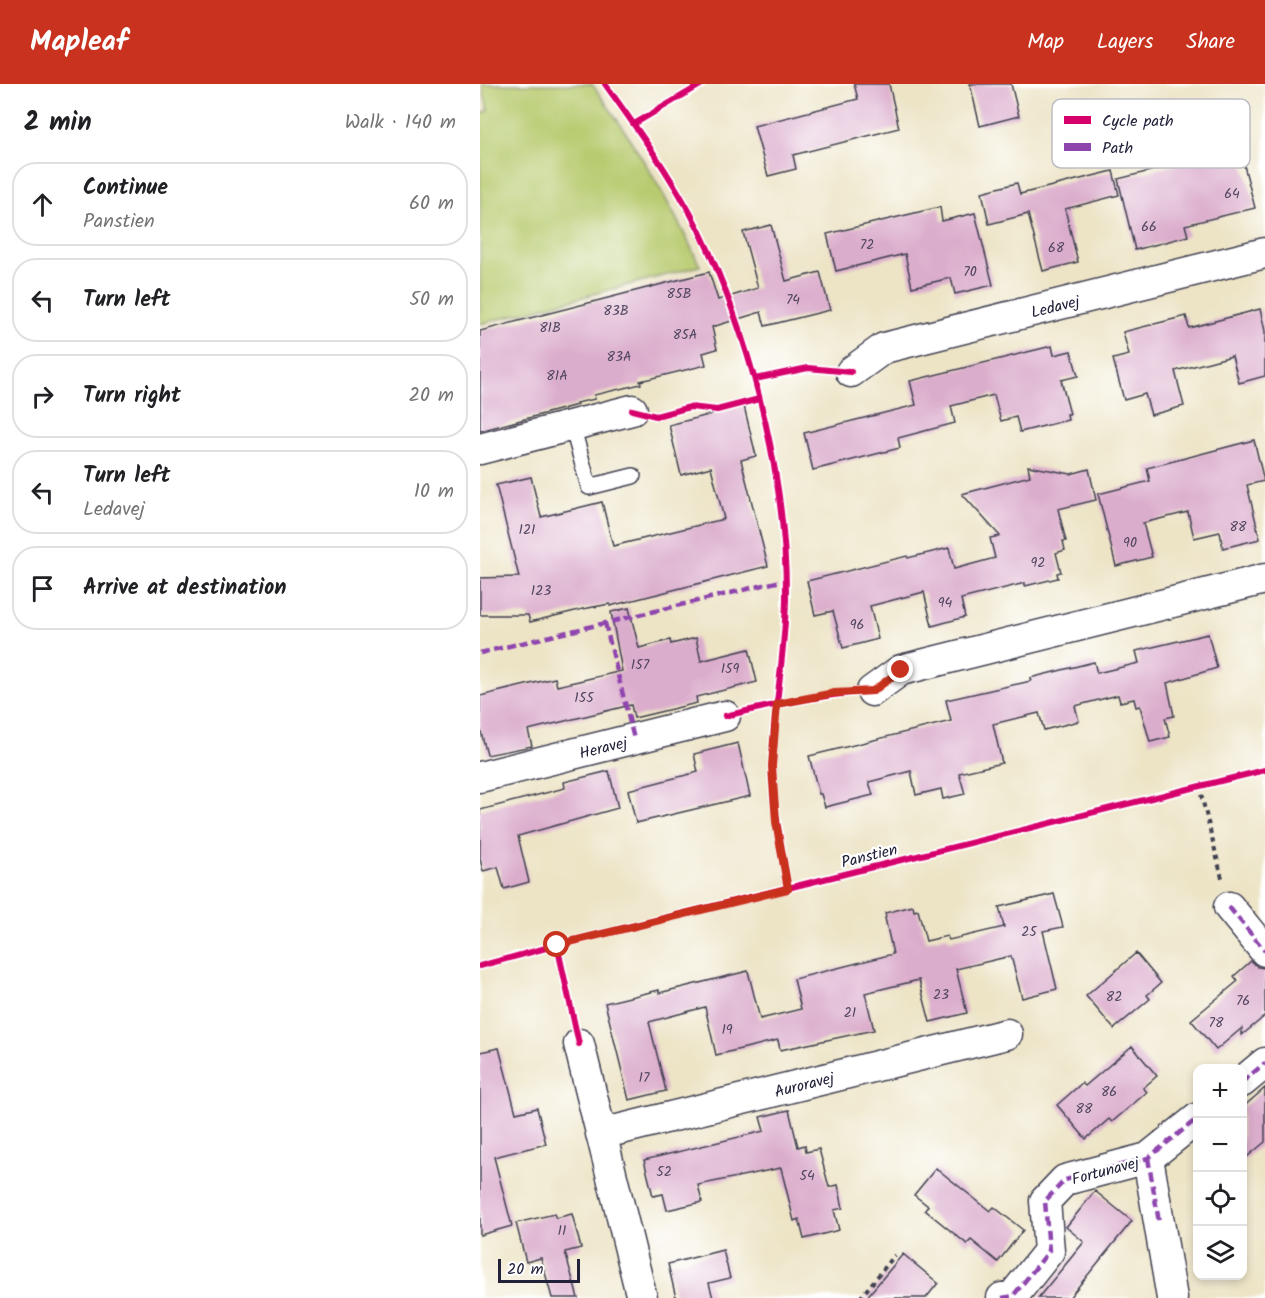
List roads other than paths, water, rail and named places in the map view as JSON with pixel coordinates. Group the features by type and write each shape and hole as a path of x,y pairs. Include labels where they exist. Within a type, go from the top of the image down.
{"street":[{"name":"Ledavej","path":"851,372 884,348 1265,253"},
{"path":"480,448 632,410"},
{"path":"873,691 901,670 1265,579"},
{"name":"Heravej","path":"480,777 725,716"},
{"path":"1229,907 1265,951"},
{"name":"Auroravej","path":"602,1134 1007,1034"},
{"path":"579,1044 642,1298"},
{"path":"1247,1078 1265,1063"},
{"name":"Fortunavej","path":"1002,1298 1013,1296 1049,1251 1045,1201 1065,1180 1148,1158 1193,1121"},
{"name":"Fortunavej","path":"1148,1158 1172,1298"}],"lane":[{"path":"572,425 589,487 633,476"}]}
